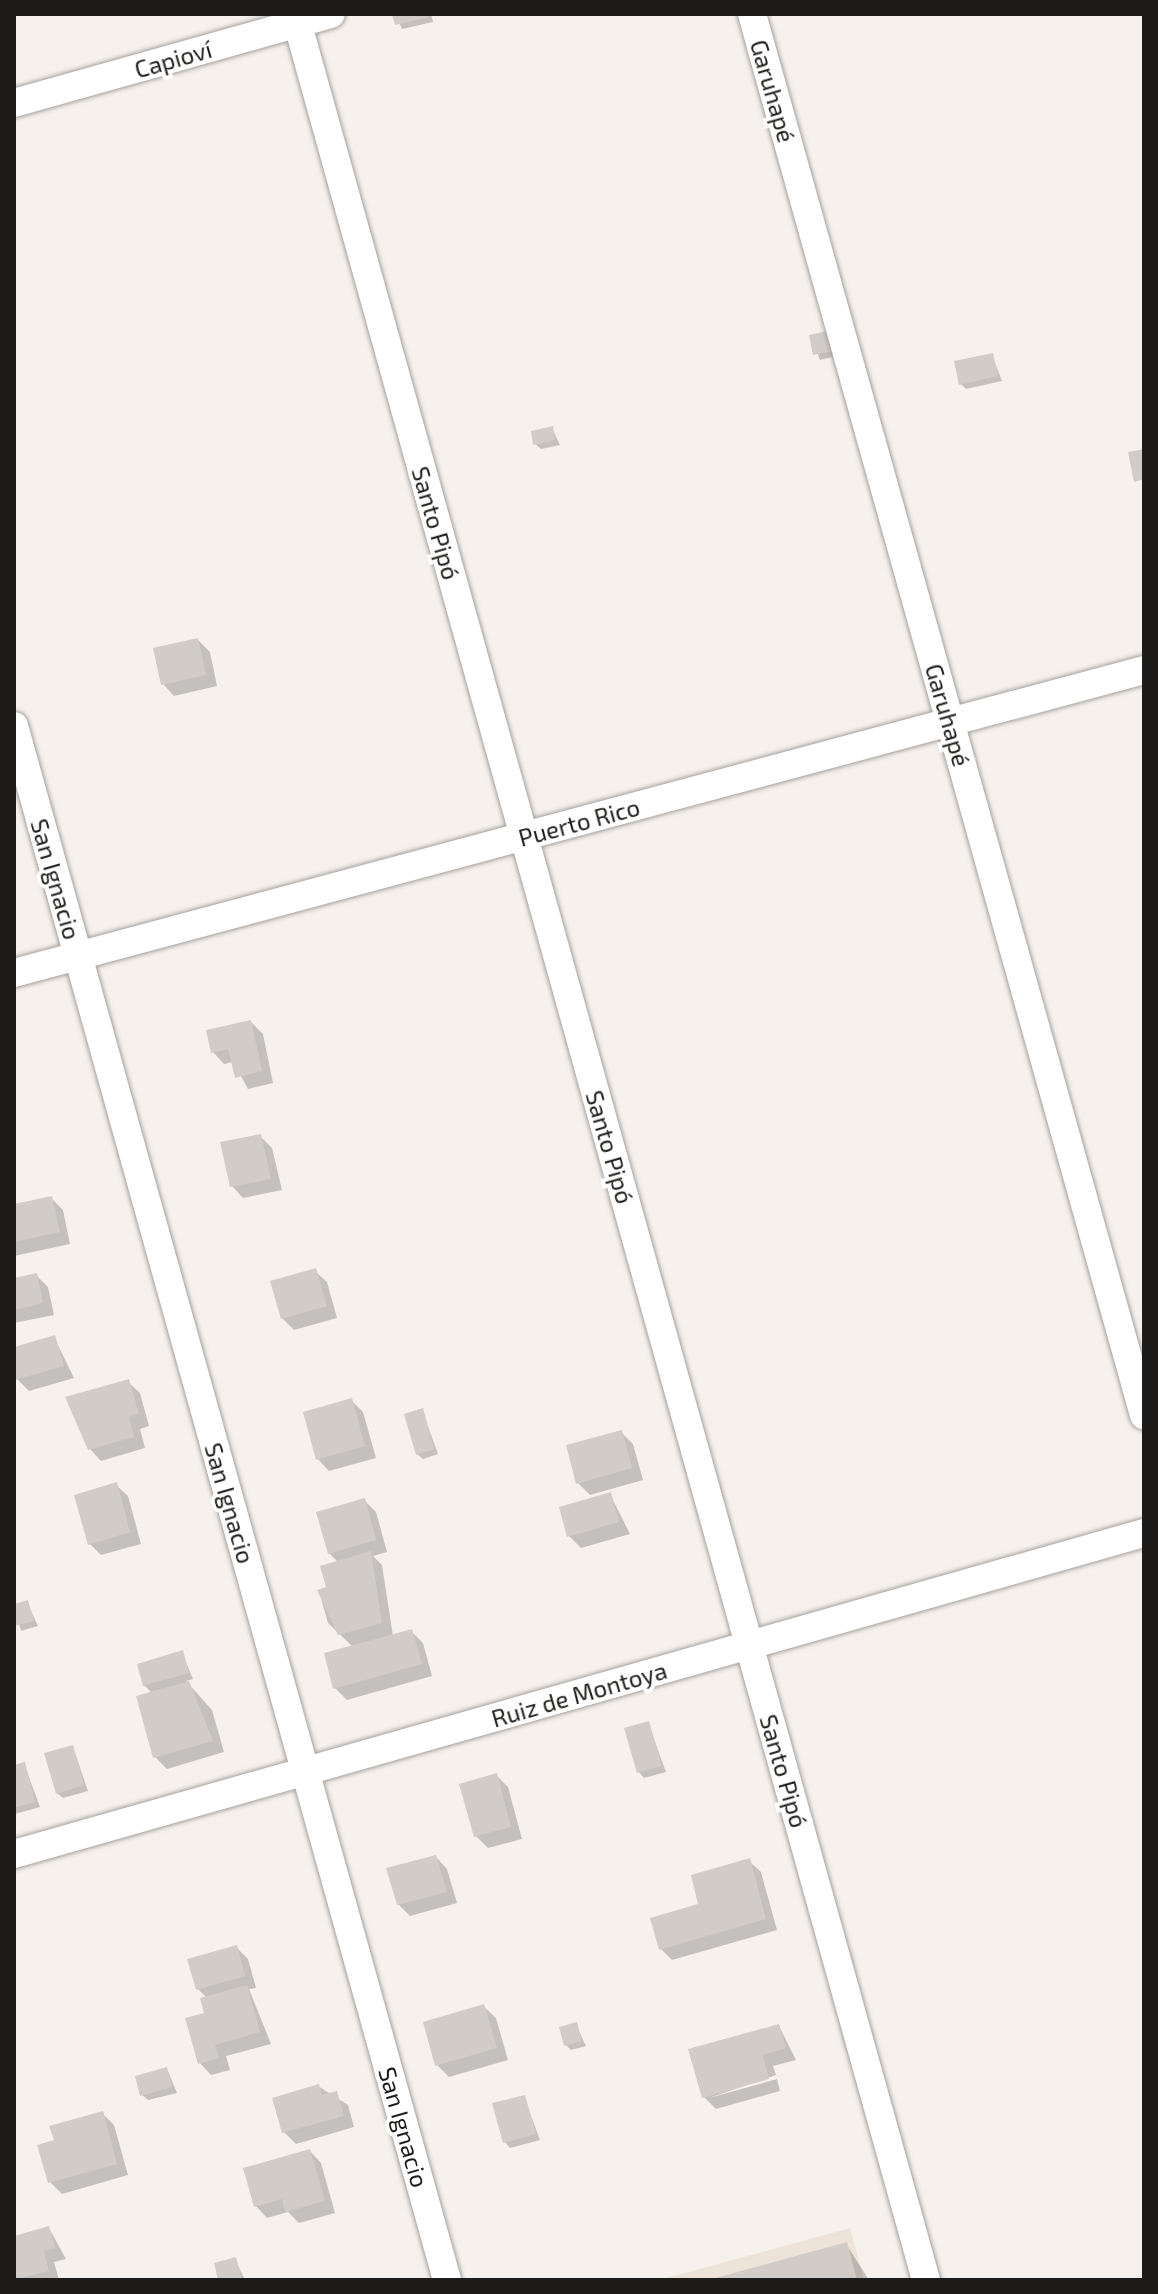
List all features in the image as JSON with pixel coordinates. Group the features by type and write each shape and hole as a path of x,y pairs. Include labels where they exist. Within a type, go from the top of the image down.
{"street":[{"name":"Capioví","path":"14,103 296,19 331,14"},
{"name":"Garuhapé","path":"752,14 1144,1415"},
{"name":"Santo Pipó","path":"296,19 926,2280"},
{"name":"Puerto Rico","path":"14,973 1144,670"},
{"name":"San Ignacio","path":"14,726 447,2280"},
{"name":"Ruiz de Montoya","path":"14,1854 1144,1533"}],"shaded area":[{"path":"850,2228 864,2280 659,2280"}],"building":[{"path":"392,14 428,14 429,17 395,25"},
{"path":"832,330 837,350 813,355 809,335"},
{"path":"993,353 998,376 959,385 954,361"},
{"path":"553,426 555,440 533,445 531,431"},
{"path":"1144,449 1144,479 1134,482 1128,452"},
{"path":"198,638 206,675 161,685 153,648"},
{"path":"251,1020 262,1071 235,1078 228,1049 211,1053 206,1030"},
{"path":"261,1134 271,1179 230,1187 220,1142"},
{"path":"52,1196 60,1232 14,1242 14,1204"},
{"path":"316,1268 327,1306 281,1319 270,1281"},
{"path":"37,1273 43,1303 14,1310 14,1278"},
{"path":"55,1335 64,1366 15,1380 14,1347"},
{"path":"129,1379 139,1414 129,1417 134,1437 88,1450 65,1397"},
{"path":"352,1398 365,1446 316,1460 303,1412"},
{"path":"423,1408 434,1449 416,1455 404,1414"},
{"path":"622,1430 632,1468 576,1484 566,1445"},
{"path":"117,1482 130,1532 88,1545 74,1495"},
{"path":"611,1492 619,1522 567,1537 559,1507"},
{"path":"365,1498 376,1540 328,1554 316,1512"},
{"path":"371,1551 382,1623 338,1635 317,1590 326,1587 320,1566"},
{"path":"28,1600 34,1621 14,1626 14,1604"},
{"path":"412,1629 422,1664 333,1689 324,1653"},
{"path":"183,1650 189,1673 143,1686 137,1664"},
{"path":"189,1681 213,1741 153,1758 136,1696"},
{"path":"649,1721 662,1766 637,1773 624,1728"},
{"path":"73,1745 84,1785 56,1794 44,1753"},
{"path":"25,1762 35,1802 14,1808 14,1765"},
{"path":"497,1773 511,1827 474,1837 459,1784"},
{"path":"436,1855 447,1892 397,1905 386,1868"},
{"path":"750,1858 766,1919 659,1950 650,1918 698,1904 691,1875"},
{"path":"237,1945 245,1976 196,1990 187,1959"},
{"path":"247,1985 260,2032 215,2045 219,2058 198,2064 185,2018 204,2013 200,1998"},
{"path":"484,2004 497,2048 435,2066 423,2022"},
{"path":"577,2022 582,2041 564,2046 559,2027"},
{"path":"779,2024 786,2048 763,2055 769,2079 702,2098 688,2049"},
{"path":"167,2067 172,2087 140,2096 135,2076"},
{"path":"319,2084 322,2095 337,2091 344,2116 282,2133 272,2098"},
{"path":"525,2095 536,2134 503,2143 492,2103"},
{"path":"103,2111 117,2164 48,2183 37,2145 54,2140 49,2126"},
{"path":"310,2149 325,2201 285,2212 282,2199 254,2207 243,2168"},
{"path":"49,2226 55,2248 44,2251 49,2271 14,2280 14,2236"},
{"path":"847,2242 857,2280 712,2280 712,2279"},
{"path":"236,2257 242,2280 218,2280 214,2263"}]}
